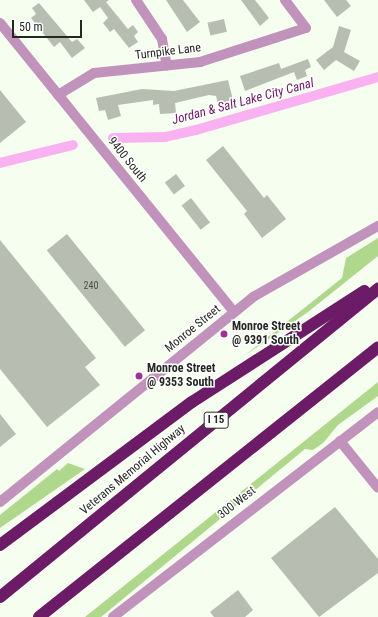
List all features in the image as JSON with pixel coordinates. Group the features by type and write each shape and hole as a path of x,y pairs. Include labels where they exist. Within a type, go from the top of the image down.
{"highway":[{"path":"0,545 192,402 378,281"},
{"name":"Veterans Memorial Highway","path":"0,597 378,289"},
{"path":"39,617 113,561 378,347"},
{"path":"0,589 56,552"},
{"path":"53,617 113,561"}],"street":[{"path":"136,0 162,39 167,66"},
{"name":"Turnpike Lane","path":"58,95 94,74 200,62 306,28 285,0"},
{"name":"9400 South","path":"0,23 234,312"},
{"name":"Monroe Street","path":"0,502 234,312 280,280 378,226"},
{"name":"300 West","path":"113,617 378,412"},
{"path":"340,441 378,488"}],"green space":[{"path":"378,238 378,256 308,312 244,356 342,278 346,258"},
{"path":"378,382 378,396 338,425 323,443 313,450 305,449 101,617 85,617"},
{"path":"68,463 85,469 0,528 0,515 57,469 59,471"}],"building":[{"path":"84,0 109,0 106,2 128,29 133,25 138,32 134,36 138,42 129,48 114,29 110,32 103,23 108,18 100,7 93,12"},
{"path":"166,0 183,0 200,22 187,32"},
{"path":"241,0 255,0 269,18 260,26"},
{"path":"324,0 346,0 351,6 337,17"},
{"path":"39,3 72,42 77,39 85,48 72,58 60,42 54,47 31,18 36,14 32,8"},
{"path":"224,19 227,32 210,35 207,23"},
{"path":"339,26 351,30 344,52 360,61 354,71 336,60 324,70 316,60 333,47"},
{"path":"308,59 311,67 305,70 307,76 297,80 294,72 245,91 240,76 279,63 281,69"},
{"path":"228,80 233,100 218,104 216,96 209,95 175,103 176,113 160,114 159,104 153,105 153,100 118,105 121,116 108,120 105,110 99,111 96,98 142,89 174,91"},
{"path":"0,90 26,122 0,143"},
{"path":"223,146 264,198 267,195 286,219 262,238 244,214 247,211 206,160"},
{"path":"176,174 185,186 174,194 165,182"},
{"path":"191,198 210,222 201,230 182,205"},
{"path":"67,234 145,330 125,347 47,250"},
{"path":"0,240 96,358 85,367 100,385 47,427 0,369"},
{"path":"0,414 16,434 0,447"},
{"path":"335,507 378,559 378,573 319,617 271,558"},
{"path":"238,590 253,610 245,617 214,617 210,612"}],"waterway":[{"name":"Jordan & Salt Lake City Canal","path":"113,138 165,137 196,130 378,77"},
{"name":"Jordan & Salt Lake City Canal","path":"0,163 73,145"}],"place":[{"name":"Monroe Street @ 9391 South","path":"224,334"},
{"name":"Monroe Street @ 9353 South","path":"139,376"}]}
